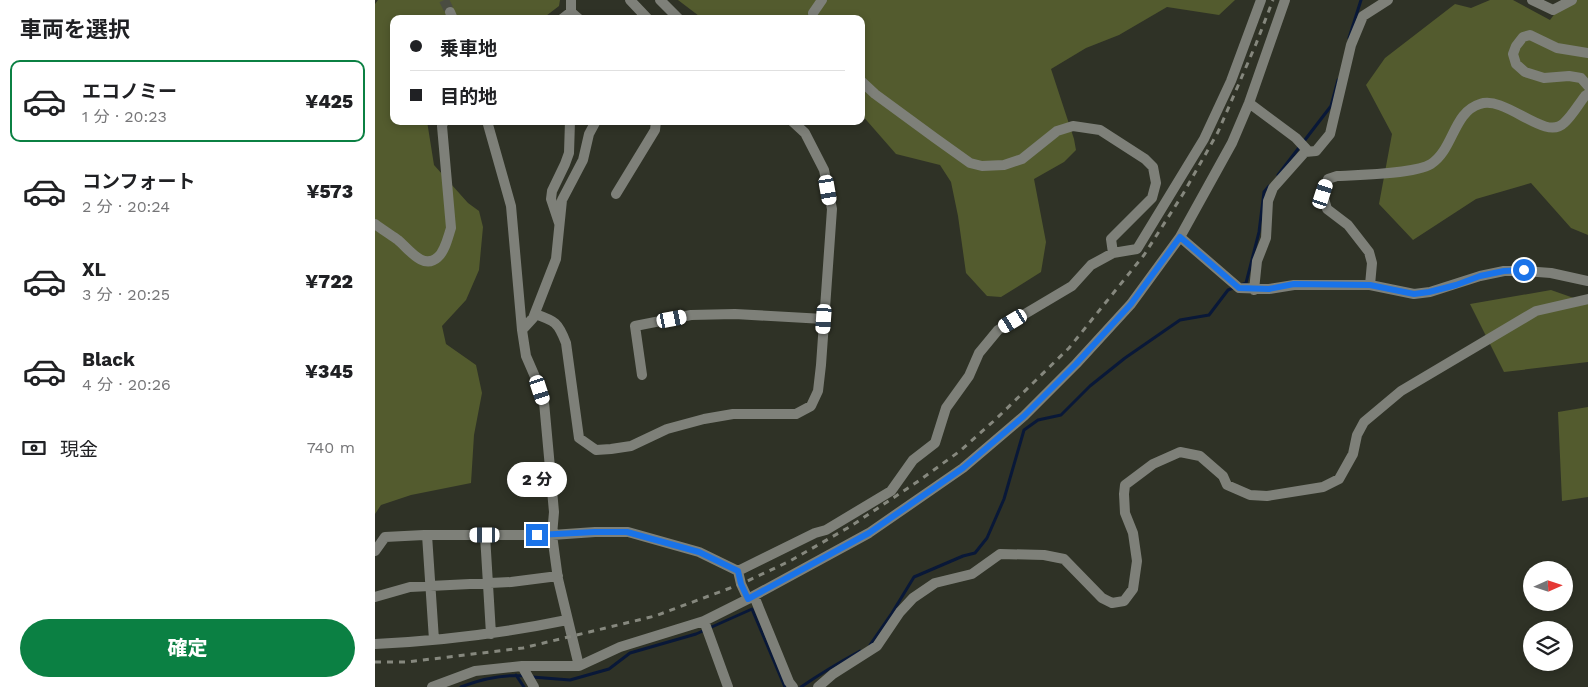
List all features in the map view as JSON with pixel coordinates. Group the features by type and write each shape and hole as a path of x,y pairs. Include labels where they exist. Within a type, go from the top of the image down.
{"street":[{"path":"571,0 575,15"},
{"path":"630,0 644,15"},
{"path":"660,0 675,15"},
{"path":"813,15 822,0"},
{"path":"738,571 815,533 826,530 891,491 913,460 935,443 946,408 969,376 979,352 998,330 1072,286 1091,265 1113,253 1137,248 1204,139 1231,81 1261,0"},
{"path":"432,687 475,671 523,666 579,666 620,647 704,621 751,598 869,533 963,468 1024,416 1076,364 1131,304 1180,237 1231,143 1249,103 1285,0"},
{"path":"1255,290 1257,261 1266,238 1268,200 1273,188 1305,152 1316,151 1330,134 1351,45 1363,16 1388,0"},
{"path":"1533,0 1553,10 1571,0"},
{"path":"1588,52 1557,48 1530,35 1523,38 1516,46 1513,54 1516,64 1525,72 1544,78 1569,76 1581,78 1588,86"},
{"path":"865,85 970,163 982,166 1004,165 1022,159 1057,131 1073,126 1100,130 1145,159 1153,167 1156,183 1152,198 1111,239 1113,253"},
{"path":"1370,285 1372,263 1369,252 1348,225 1327,209 1323,194 1328,179 1337,176 1417,169 1431,164 1443,152 1466,111 1481,104 1493,103 1505,106 1533,122 1551,128 1563,125 1588,94"},
{"path":"1249,103 1296,138 1308,151"},
{"path":"375,224 399,241 416,258 428,262 437,258 451,228 442,125"},
{"path":"488,125 511,206 526,356 544,402 554,512 552,535 567,620 579,666"},
{"path":"560,225 551,199 552,191 569,153 570,125"},
{"path":"522,330 535,314 556,259 562,200 583,160 589,134 594,125"},
{"path":"616,194 655,130 656,125"},
{"path":"535,314 553,320 561,330 566,343 579,438 596,450 631,446 667,429 704,419 733,414 796,414 811,406 818,391 821,365 832,209 825,170 805,133 797,125"},
{"path":"1180,237 1239,288 1255,290 1294,284 1370,285 1414,294 1429,292 1480,276 1511,270 1551,273 1588,281"},
{"path":"818,687 833,674 877,646 900,612 913,598 935,583 972,574 1000,554 1044,555 1064,559 1102,598 1112,602 1124,601 1133,589 1137,561 1133,533 1125,513 1125,485 1153,464 1180,452 1200,456 1223,476 1227,485 1250,495 1267,496 1323,487 1339,479 1353,454 1357,435 1364,422 1401,391 1536,311 1588,299"},
{"path":"642,375 635,326 691,315 735,314 824,319"},
{"path":"375,551 385,537 627,532 699,552 738,571"},
{"path":"427,535 434,640"},
{"path":"485,535 491,634"},
{"path":"738,571 741,584 751,598 793,687"},
{"path":"375,597 405,588 430,585 533,580 558,576"},
{"path":"375,644 491,634 567,620"},
{"path":"704,621 728,687"},
{"path":"523,666 534,687"}],"green space":[{"path":"378,0 560,0 559,6 547,15 390,15 390,125 428,125 434,165 468,203 479,211 483,227 479,270 466,300 442,326 446,344 476,365 482,393 474,435 471,483 411,495 381,505 375,514 375,4"},
{"path":"678,0 1235,0 1219,15 1167,7 1119,35 1086,48 1051,69 1076,150 1064,162 1034,179 1046,242 1041,272 1001,297 987,296 966,273 951,182 940,165 896,154 865,119 865,15 698,15"},
{"path":"1490,0 1513,0 1550,20 1565,0 1588,0 1588,235 1571,228 1531,183 1476,199 1413,240 1379,204 1392,134 1366,85 1385,58 1455,4 1471,8"},
{"path":"1551,290 1588,303 1588,362 1504,372 1470,304"},
{"path":"1588,407 1588,497 1562,501 1558,412"}],"waterway":[{"path":"1349,38 1361,0"},
{"path":"1278,175 1331,106 1338,80"},
{"path":"1241,285 1246,283 1259,232 1264,192 1269,186"},
{"path":"870,645 914,577 963,556 975,553 987,538 1004,499 1024,430 1038,420 1061,415 1090,386 1125,358 1180,320 1209,315 1228,290 1236,287"},
{"path":"532,677 570,680 609,669 630,653 696,634 752,609 785,687"},
{"path":"801,687 860,651"},
{"path":"516,675 524,687"},
{"path":"461,687 493,678 526,676"}],"tunnel":[{"path":"444,0 450,12"}],"railway":[{"path":"375,662 407,662 523,648 655,616 741,584 790,561 851,526 960,451 1069,348 1144,255 1183,194 1218,132 1273,0"}],"route":[{"path":"537,535 627,532 699,552 738,571 741,584 748,599 869,533 963,468 1024,416 1076,364 1131,304 1180,237 1239,288 1255,290 1294,284 1370,285 1414,294 1456,285 1480,276 1504,271 1524,270"}]}
